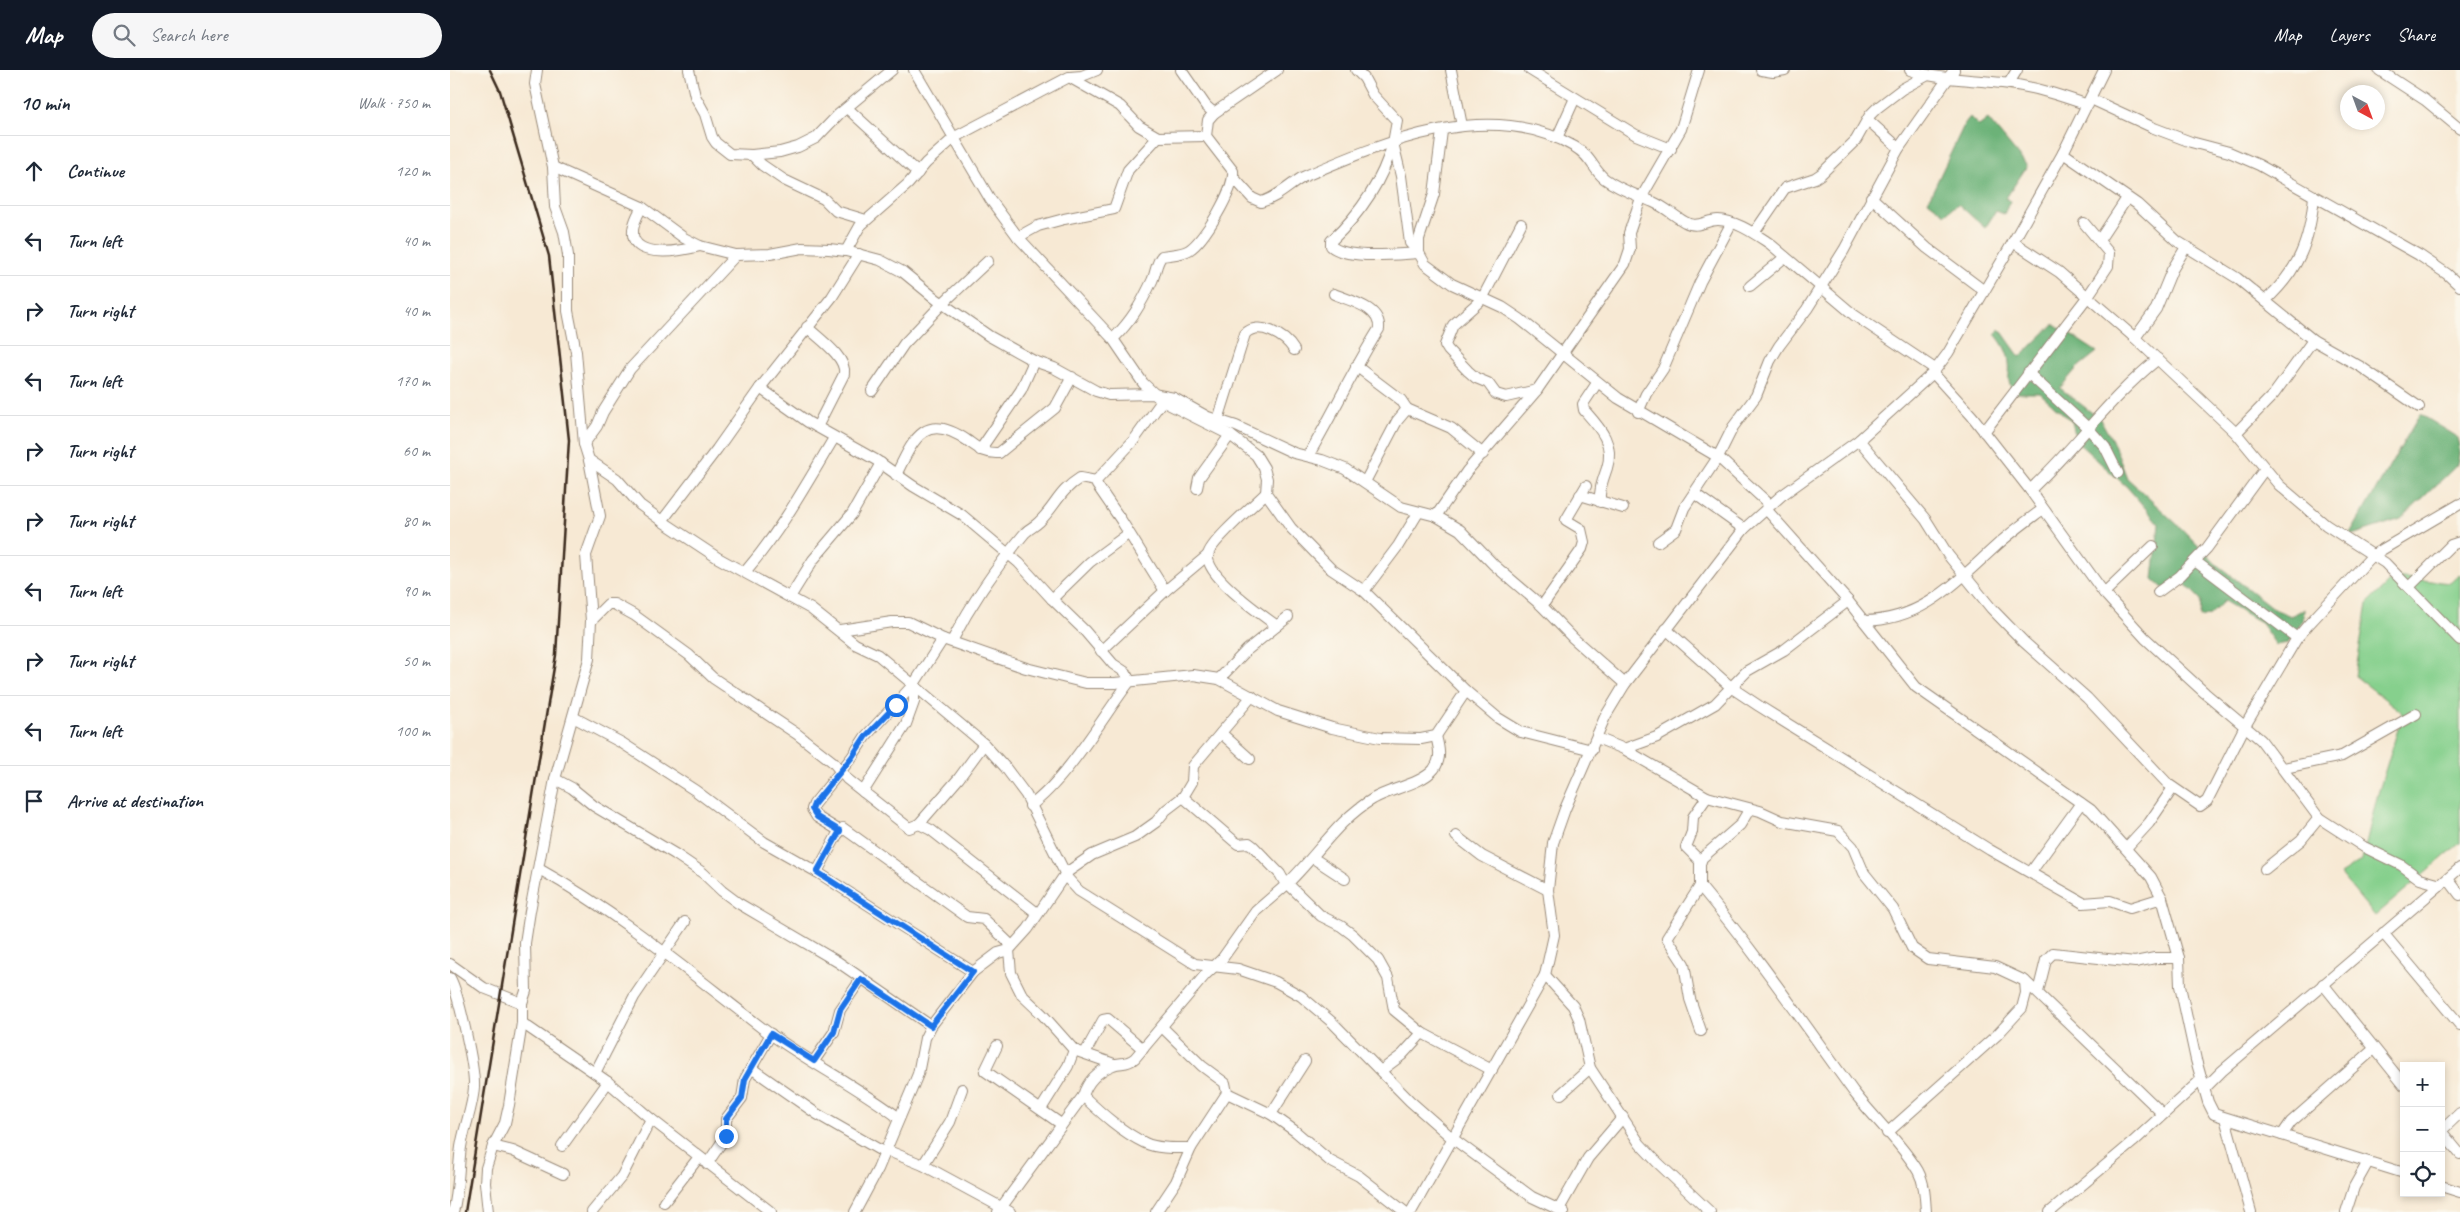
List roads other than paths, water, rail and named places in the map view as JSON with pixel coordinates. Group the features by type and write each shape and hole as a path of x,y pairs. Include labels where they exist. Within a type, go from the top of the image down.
{"street":[{"path":"488,1212 485,1183 493,1146 505,1123 522,1023 522,1003 526,991 525,943 555,779 589,659 591,621 586,555 600,516 584,444 576,352 568,312 568,255 564,232 555,207 553,167 535,84 537,70"},
{"path":"689,70 695,96 706,114 712,137 716,144 730,154 752,155 780,152 798,147 824,131 839,114 892,70"},
{"path":"914,70 986,192 1018,237 1113,339 1153,394 1162,401 1230,435 1256,455 1267,479 1266,493 1291,528 1331,569 1364,591 1466,691 1510,727 1592,750"},
{"path":"846,251 860,226 906,186 955,137 1069,77 1082,76 1097,70"},
{"path":"1181,70 1206,106 1214,113"},
{"path":"1113,339 1134,317 1153,279 1159,258 1187,252 1194,247 1223,204 1234,178 1233,171 1206,136 1208,120 1214,113 1277,70"},
{"path":"1356,70 1364,78 1373,95 1397,121 1386,168 1376,188 1344,229 1330,241 1330,246 1342,252 1357,254 1419,253"},
{"path":"1451,70 1462,126"},
{"path":"1530,70 1636,135 1671,149"},
{"path":"1436,516 1467,472 1537,390 1624,264 1630,249 1628,234 1641,198 1681,129 1699,70"},
{"path":"1761,70 1773,72 1785,70"},
{"path":"1910,70 1926,76"},
{"path":"2009,83 2017,70"},
{"path":"1411,1212 1545,975 1554,935 1548,890 1553,843 1565,809 1605,717 1625,684 1744,529 1768,507 1859,440 1934,371 1948,353 1983,290 2013,242 2089,102 2104,70"},
{"path":"2379,70 2425,100 2460,128"},
{"path":"1658,542 1676,529 1684,508 1718,457 1733,427 1756,396 1770,361 1844,250 1899,148 1953,73"},
{"path":"1754,233 1785,188 1815,178 1821,174 1856,140 1873,112 1893,95 1926,76 1953,73 2042,89 2089,102 2154,128 2242,157 2419,255 2447,274 2460,286"},
{"path":"1069,77 1120,106 1139,126 1158,137 1206,136"},
{"path":"1557,138 1575,98"},
{"path":"848,108 918,173"},
{"path":"1868,120 1899,148"},
{"path":"1234,178 1252,198 1261,202 1274,199 1288,186 1303,177 1393,143 1462,126 1512,126 1557,138 1586,154 1605,179 1641,198 1653,202 1686,223 1700,225 1706,221 1719,220 1754,233 1854,314 1934,371 2030,490 2104,593 2145,638 2205,693 2262,740 2319,818 2364,847 2395,862 2420,880 2445,882 2460,895"},
{"path":"1419,253 1422,229 1434,194 1442,131"},
{"path":"1018,237 1038,226 1114,208 1128,170 1158,137"},
{"path":"1393,143 1401,176 1410,243 1431,270 1452,284 1482,299 1502,306 1597,383 1638,412 1718,457 1768,507 1848,601 1916,686 2091,810 2151,877 2162,898 2179,958 2180,986 2203,1084 2214,1114 2400,1172"},
{"path":"2062,153 2127,198 2186,247 2224,269 2312,340 2362,367 2419,407"},
{"path":"752,155 784,180 824,199 836,211 866,220"},
{"path":"553,167 642,207 684,238 700,246 736,255 770,254 802,248 846,251 880,260 903,272 942,304 989,336 1034,361 1054,368 1096,391 1109,395 1153,394 1184,402 1218,420 1236,426 1294,453 1346,469 1401,507 1418,513 1436,516 1460,530 1494,565 1542,606 1573,638 1625,684"},
{"path":"2265,301 2282,285 2298,263 2308,231 2314,196"},
{"path":"1871,197 1928,248 1983,290"},
{"path":"2100,239 2127,198"},
{"path":"642,207 635,218 633,230 634,240 639,248 651,252 680,251 700,246"},
{"path":"1984,432 2088,296 2108,266 2110,257 2100,239 2084,223"},
{"path":"1521,224 1482,299 1453,325 1445,345 1476,378 1488,383 1501,396 1506,397 1537,390"},
{"path":"1638,412 1646,394 1663,369 1700,282 1731,224"},
{"path":"2013,242 2059,272 2088,296 2158,359 2236,434 2264,470 2315,516 2373,555 2410,586 2460,640"},
{"path":"2135,338 2156,309 2172,270 2186,247"},
{"path":"662,521 717,449 760,388 790,352 806,327 832,297 859,254"},
{"path":"584,444 597,426 603,412 630,369 736,255"},
{"path":"1750,286 1785,257"},
{"path":"872,391 904,344 942,304 988,261"},
{"path":"1308,456 1329,420 1356,366 1379,329 1380,323 1371,311 1334,294"},
{"path":"806,327 841,360 845,367 817,427"},
{"path":"1218,420 1242,341 1250,329 1256,327 1265,329 1290,343 1294,350"},
{"path":"2236,434 2274,394 2312,340"},
{"path":"2030,490 2055,467 2120,391 2158,359"},
{"path":"980,450 1021,390 1034,361"},
{"path":"1356,366 1393,393 1407,409 1451,428 1483,454"},
{"path":"2028,373 2088,428 2105,447 2118,472"},
{"path":"896,475 910,445 922,432 933,427 948,430 990,454 999,453 1009,447 1055,408 1072,377"},
{"path":"1597,383 1583,404 1584,410 1605,435 1609,446 1609,459 1600,484 1600,502"},
{"path":"760,388 834,438 880,463 896,475 962,515 1019,563 1052,600 1084,630 1117,668 1125,672 1130,680"},
{"path":"1096,481 1134,440 1162,401"},
{"path":"1365,482 1397,421 1407,409"},
{"path":"1197,488 1199,478 1230,435"},
{"path":"746,572 773,540 792,512 834,438"},
{"path":"1859,440 1926,520 1964,576 2024,642 2087,698 2173,788 2200,806 2204,804 2245,726 2297,638 2373,555 2460,504"},
{"path":"589,460 617,479 640,505 662,521 718,558 790,597 840,630 855,644 878,655 984,744 1017,782 1066,873 1079,891 1195,964 1238,969 1276,982 1301,996 1333,1023 1382,1070 1410,1101 1452,1138 1532,1198 1562,1210 1588,1158 1624,1117"},
{"path":"790,597 813,560 852,514 880,463"},
{"path":"2158,592 2195,561 2219,533 2264,470"},
{"path":"840,831 817,817 812,809 814,804 865,737 914,684 1023,534 1039,522 1055,500 1072,483 1080,478 1096,481"},
{"path":"1096,481 1097,486 1165,591"},
{"path":"1542,606 1582,549 1584,542 1581,529 1566,520 1586,486"},
{"path":"1101,651 1165,591 1208,555 1239,518 1266,493"},
{"path":"1695,494 1744,529"},
{"path":"1580,495 1623,508"},
{"path":"1864,621 1882,620 1924,605 1942,595 2016,529 2043,508"},
{"path":"1364,591 1398,546 1418,513"},
{"path":"1052,600 1090,562 1128,534"},
{"path":"2410,586 2445,550 2460,542"},
{"path":"2104,593 2153,546"},
{"path":"1208,555 1209,562 1216,575 1277,626"},
{"path":"2195,561 2297,638"},
{"path":"1624,749 1644,743 1677,727 1715,704 1748,671 1784,650 1848,601"},
{"path":"591,621 608,604 614,604 634,615 689,655 713,678 797,734 833,762 840,772 863,792 909,828 919,824 959,778 984,744"},
{"path":"1220,679 1247,650 1288,617"},
{"path":"840,630 861,629 892,622 908,622 947,640 1026,668 1086,683 1115,683 1194,675 1220,679 1290,716 1332,728 1380,738 1421,739 1436,736"},
{"path":"1666,629 1732,688 1990,850 2083,903 2110,901 2130,908 2162,898"},
{"path":"1030,806 1049,790 1099,726 1130,680"},
{"path":"863,792 906,724 914,702 914,684"},
{"path":"817,872 843,828 967,917 975,920 984,918 1011,948 1011,974 1022,995 1074,1050 1085,1053 1094,1059 1114,1064 1128,1063 1222,959 1256,911 1313,858 1357,809 1374,798 1423,777 1433,770 1439,759 1436,736 1466,691"},
{"path":"855,1212 885,1152 918,1074 923,1045 931,1026 973,972 998,952 1011,948 1028,929 1066,873 1092,855 1135,837 1156,822 1166,810 1183,797 1192,782 1193,766 1252,696"},
{"path":"2284,768 2342,756 2416,714"},
{"path":"573,717 622,743 696,791 764,842 817,872 973,972"},
{"path":"1221,732 1250,759"},
{"path":"1597,738 1624,749 1706,797 1766,813 1782,821 1838,831 1853,847 1864,873 1893,910 1912,948 1923,957 1939,962 1995,967 2025,981 2163,1114"},
{"path":"555,779 572,788 594,806 704,873 722,891 738,903 838,962 931,1026"},
{"path":"2126,848 2149,823 2173,788"},
{"path":"1183,797 1238,844 1249,843 1253,846 1287,884 1321,916 1341,926 1378,960 1388,978 1394,1010 1422,1033 1492,1070"},
{"path":"1701,1032 1690,999 1684,964 1667,938 1700,886 1700,861 1686,847 1686,844 1692,832 1693,817 1706,797"},
{"path":"2031,872 2081,803"},
{"path":"1700,861 1740,824 1749,810"},
{"path":"2265,869 2301,840 2319,818"},
{"path":"919,824 931,830 1008,892 1038,912"},
{"path":"1456,836 1482,856 1548,890"},
{"path":"1313,858 1346,879"},
{"path":"2050,1212 2163,1114 2222,1070 2460,868"},
{"path":"539,869 584,894 666,952 771,1034 899,1118"},
{"path":"1700,886 1750,947 1801,1020 1918,1172 1923,1184 1926,1212"},
{"path":"594,1074 634,997 685,922"},
{"path":"2383,933 2460,1025"},
{"path":"2038,992 2046,960 2053,953 2135,962 2155,958 2179,958"},
{"path":"450,964 484,988 522,1003"},
{"path":"1545,975 1573,1006 1579,1020 1590,1068 1648,1154 1710,1212"},
{"path":"450,978 455,987 474,1073 474,1088 461,1146 453,1212"},
{"path":"814,1061 834,1032 840,1010 861,979"},
{"path":"1887,1133 1998,1035 2022,1008 2026,993 2025,981"},
{"path":"2323,984 2400,1080"},
{"path":"1085,1053 1097,1028 1103,1020 1108,1019 1143,1048"},
{"path":"522,1023 608,1082 651,1119 772,1212"},
{"path":"1162,1027 1202,1066 1225,1083 1228,1093 1270,1114 1295,1131 1330,1161 1360,1176 1405,1212"},
{"path":"1382,1070 1402,1055 1422,1033"},
{"path":"664,1202 726,1136 726,1119 742,1098 745,1079 771,1034"},
{"path":"997,1046 985,1071 1061,1124"},
{"path":"2282,1135 2291,1122 2374,1049"},
{"path":"1041,1109 1068,1066 1074,1050"},
{"path":"1270,1114 1304,1061"},
{"path":"751,1068 817,1114 885,1152 923,1165 1003,1210 1061,1124 1083,1096 1093,1078 1114,1064"},
{"path":"1561,1094 1590,1068"},
{"path":"562,1146 608,1082"},
{"path":"923,1165 950,1122 962,1089"},
{"path":"1156,1212 1176,1182 1191,1148 1228,1093"},
{"path":"1083,1096 1104,1115 1146,1143 1170,1148 1191,1148"},
{"path":"2445,1127 2460,1113"},
{"path":"2225,1118 2251,1212"},
{"path":"592,1212 622,1176 651,1119"},
{"path":"2445,1136 2460,1154"},
{"path":"493,1146 513,1151 563,1174"},
{"path":"2346,1212 2354,1187 2368,1162"},
{"path":"2445,1187 2460,1192"}],"railway":[{"path":"465,1212 556,655 569,440 549,256 500,91 490,70"}]}
